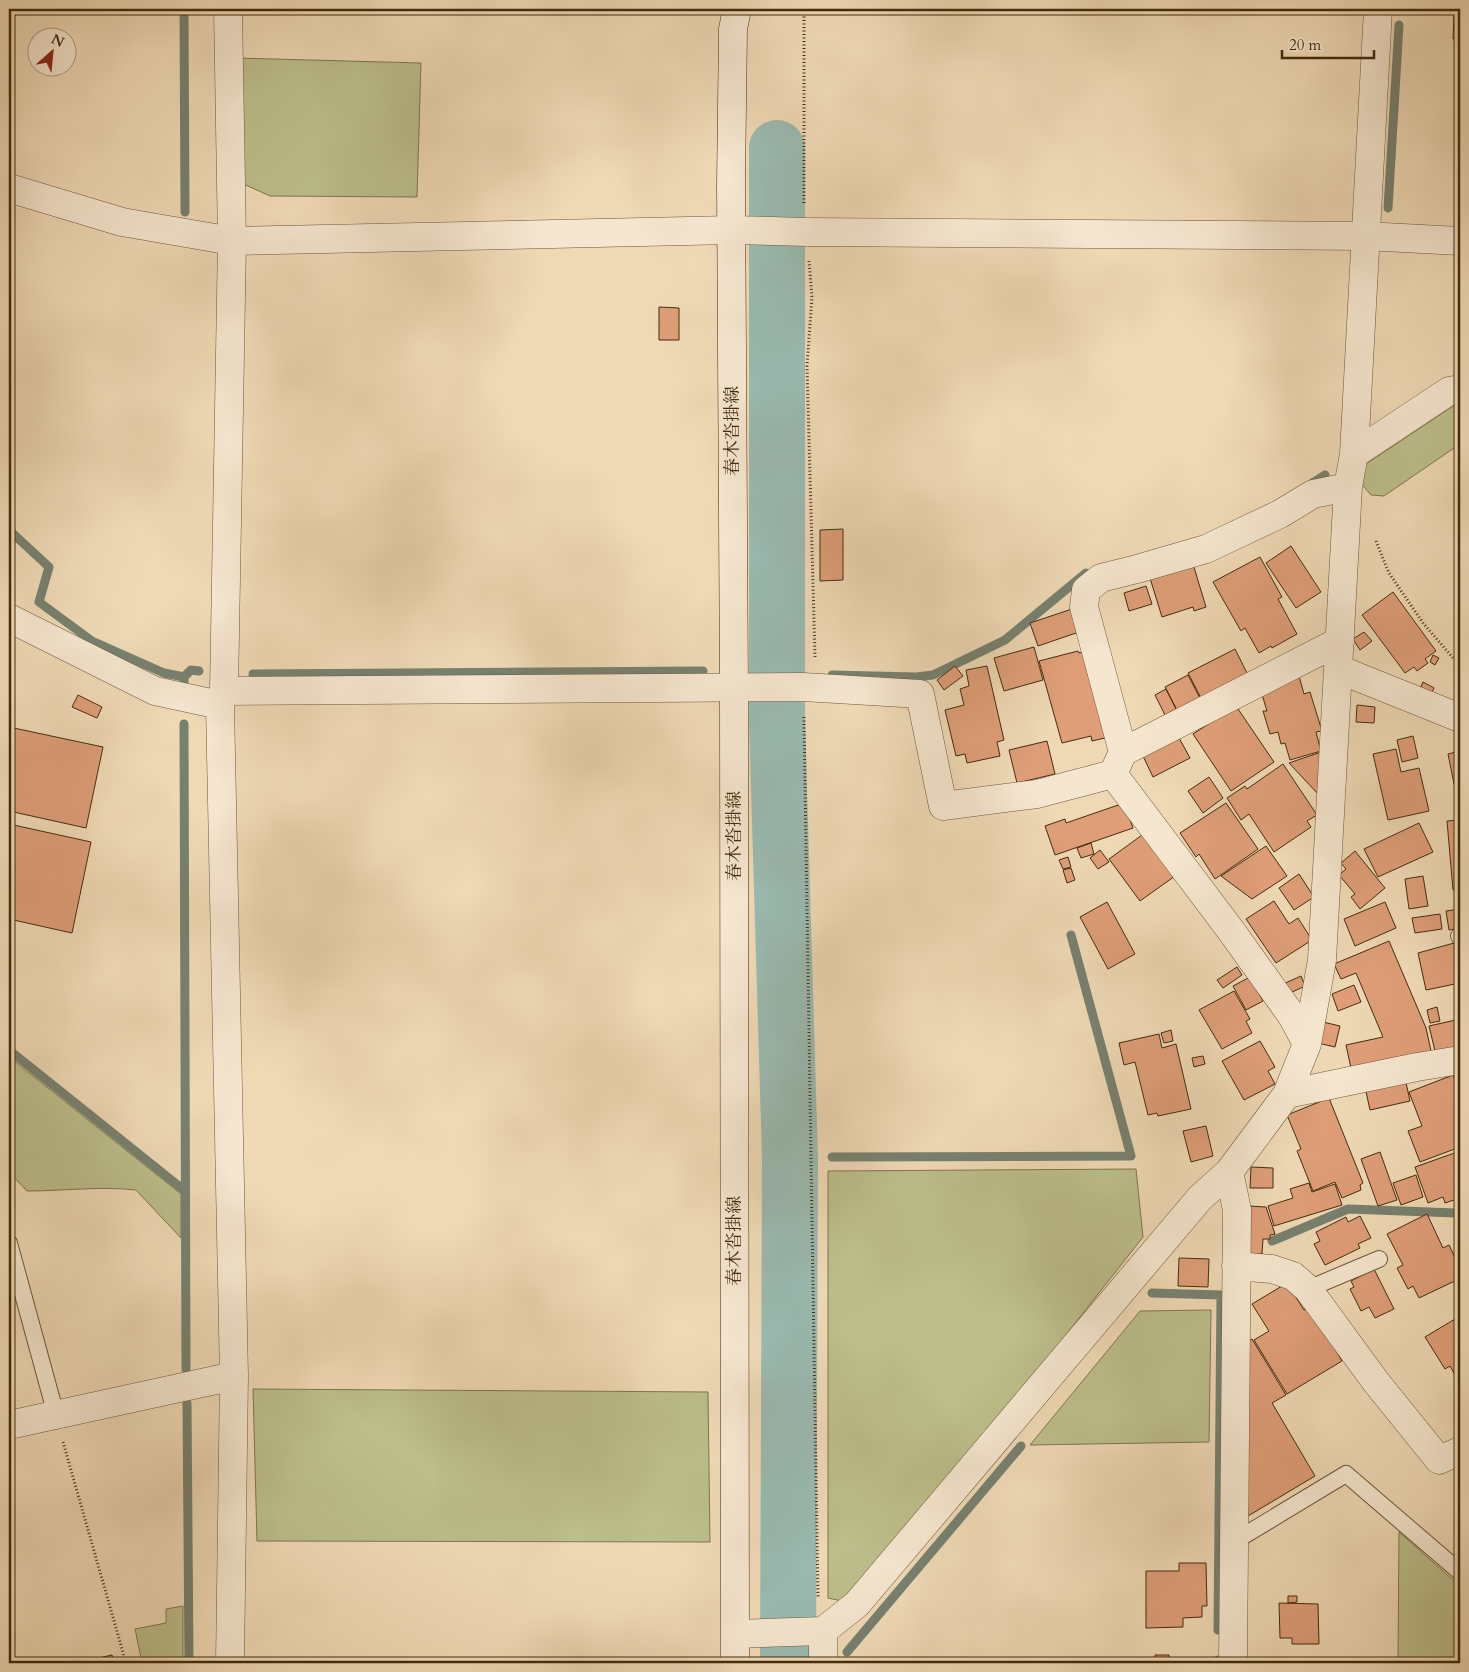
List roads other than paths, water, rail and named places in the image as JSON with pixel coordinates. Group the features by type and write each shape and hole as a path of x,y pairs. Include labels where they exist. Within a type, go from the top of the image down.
{"street":[{"path":"228,9 232,241 222,698 234,1376 230,1663"},
{"name":"春木沓掛線","path":"735,1663 732,230 733,29 737,9"},
{"path":"736,1634 826,1628 857,1604 1200,1198 1229,1172 1287,1094 1308,1044 1322,960 1348,487 1354,454 1378,9"},
{"path":"9,188 122,222 232,241 732,230 1365,236 1460,241"},
{"path":"1354,454 1449,391 1460,389"},
{"path":"1308,1044 1292,1016 1232,932 1118,763 1084,607 1086,590 1101,578 1137,570 1206,549 1280,514 1314,494 1348,487"},
{"path":"9,618 155,691 222,698 734,688 809,688 920,694 943,806 1036,794 1118,763 1340,641"},
{"path":"1338,669 1460,718"},
{"path":"1287,1094 1460,1060"},
{"path":"1229,1172 1237,1210 1233,1663"},
{"path":"1236,1266 1272,1269 1293,1276 1308,1289 1376,1382 1439,1460 1460,1451"},
{"path":"9,1425 234,1376"},
{"path":"823,1663 826,1628"}],"lane":[{"path":"9,1243 56,1415"},
{"path":"1308,1289 1379,1259"},
{"path":"1235,1541 1346,1474 1460,1572"}],"waterway":[{"path":"184,9 185,212"},
{"path":"1388,208 1399,25"},
{"path":"777,148 777,721 790,1158 788,1663"},
{"path":"1311,484 1325,475"},
{"path":"9,530 49,567 39,602 92,641 164,673 184,677"},
{"path":"832,675 916,677 933,675 1005,640 1086,573"},
{"path":"184,682 184,677 191,670 199,671"},
{"path":"253,674 703,671"},
{"path":"756,671 797,671"},
{"path":"184,724 186,1369"},
{"path":"832,1157 1131,1156 1071,935"},
{"path":"9,1050 185,1191"},
{"path":"1272,1241 1348,1209 1456,1213 1460,1210"},
{"path":"1152,1293 1221,1295 1218,1630"},
{"path":"187,1403 189,1663"},
{"path":"847,1652 1021,1446"}]}
